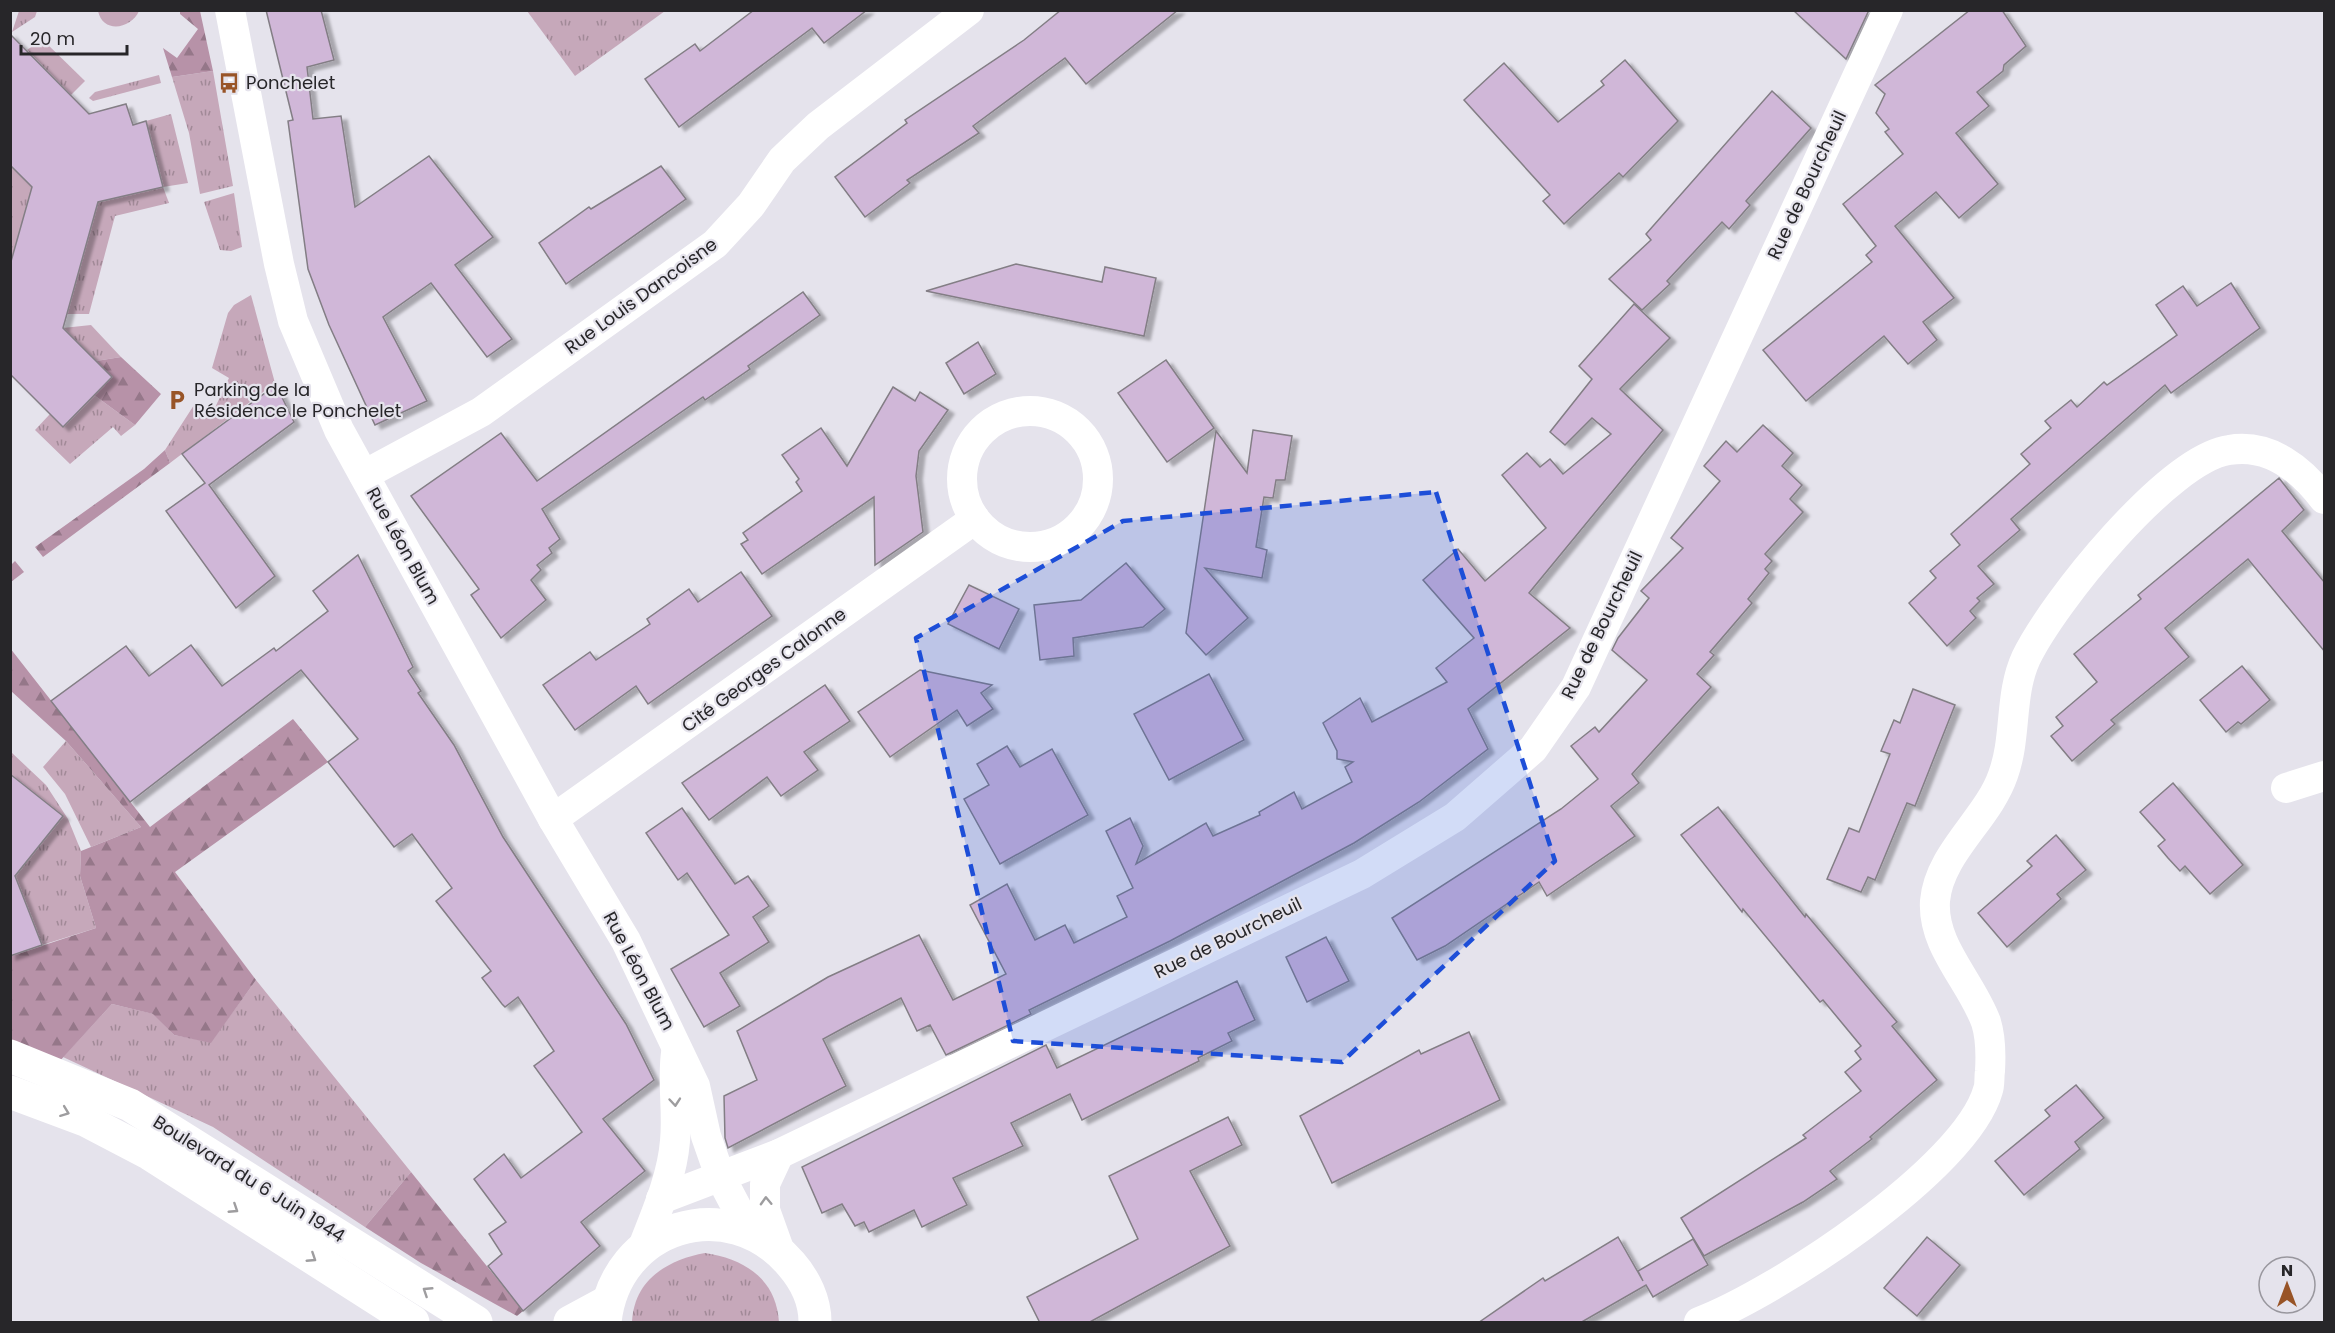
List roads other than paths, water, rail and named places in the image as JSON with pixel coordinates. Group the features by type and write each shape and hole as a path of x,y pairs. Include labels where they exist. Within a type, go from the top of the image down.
{"main road":[{"name":"Boulevard du 6 Juin 1944","path":"10,1056 130,1105 476,1323"},
{"name":"Boulevard du 6 Juin 1944","path":"10,1092 85,1120 150,1155 393,1314 413,1323"},
{"path":"570,1323 606,1312 623,1269 643,1248 662,1235 695,1225 724,1225 749,1232 778,1249 800,1274 809,1293 816,1321"}],"street":[{"name":"Rue Léon Blum","path":"230,10 279,264 293,321 339,430 553,819 626,941 695,1086 706,1136 720,1176 749,1232"},
{"name":"Rue Louis Dancoisne","path":"363,475 481,412 715,244 751,205 782,160 818,126 969,10"},
{"name":"Rue de Bourcheuil","path":"661,1199 779,1154 1362,874 1455,818 1533,749 1576,687 1888,10"},
{"path":"1040,411 1057,416 1074,427 1086,439 1094,454 1099,476 1097,494 1091,510 1070,534 1054,543 1033,547 1011,544 992,535 975,519 965,500 962,479 969,448 986,427 1000,418 1019,412 1040,411"},
{"path":"1699,1323 1725,1313 1770,1289 1876,1215 1958,1142 1989,1090 1991,1053 1985,1020 1936,923 1935,899 1948,862 1993,799 2004,772 2016,687 2026,658 2062,601 2124,527 2172,480 2196,465 2229,450 2267,452 2307,476 2325,499"},
{"name":"Cité Georges Calonne","path":"553,819 975,519"},
{"path":"2286,788 2325,776"},
{"name":"Rue Léon Blum","path":"643,1248 661,1199 675,1143 676,1109 673,1076 677,1044"},
{"path":"778,1249 765,1210 765,1184 779,1154"}],"place":[{"name":"Ponchelet","path":"229,83"},
{"name":"Parking de la Résidence le Ponchelet","path":"177,400"}]}
